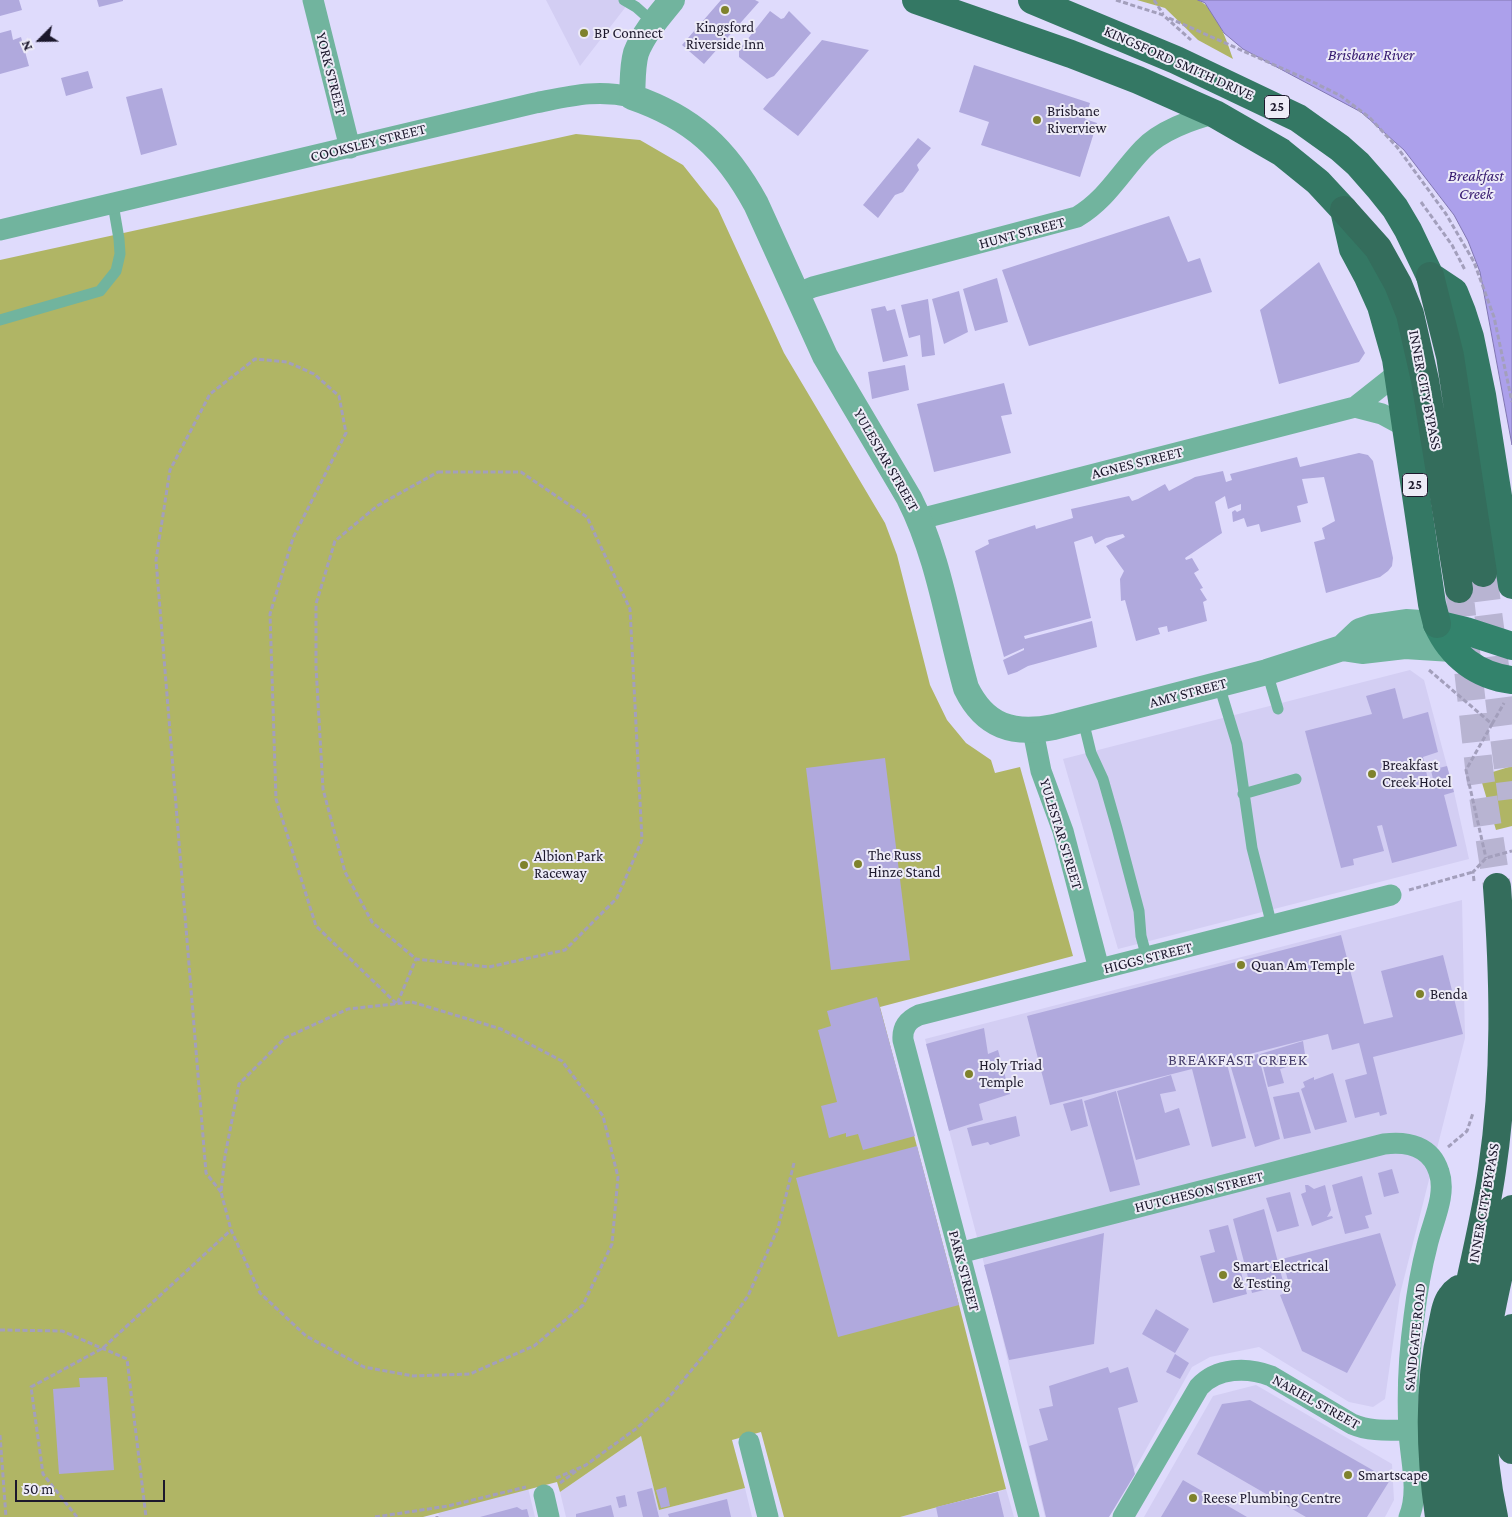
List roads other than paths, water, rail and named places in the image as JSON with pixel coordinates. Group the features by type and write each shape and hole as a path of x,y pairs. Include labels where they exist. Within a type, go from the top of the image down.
{"highway":[{"name":"25","path":"916,0 1071,54 1138,80 1215,114 1281,152 1318,182 1344,210 1353,249 1368,276 1384,316 1398,373 1432,604 1437,624"},
{"name":"KINGSFORD SMITH DRIVE","path":"1032,0 1226,83 1298,118 1321,133 1358,164 1395,208 1430,276"},
{"name":"INNER CITY BYPASS","path":"1344,210 1378,248 1398,284 1410,314 1425,380 1459,589"},
{"name":"25","path":"1430,276 1454,292 1470,337 1482,396 1512,585"},
{"name":"INNER CITY BYPASS","path":"1430,276 1450,356 1484,573"},
{"name":"INNER CITY BYPASS","path":"1466,1517 1458,1462 1456,1395 1462,1324 1492,1170 1500,1091 1503,999 1497,887"},
{"name":"INNER CITY BYPASS","path":"1494,1517 1485,1450 1484,1374 1487,1335 1512,1209"},
{"path":"1439,1517 1432,1446 1434,1367 1450,1298 1470,1277"},
{"path":"1512,1328 1508,1360 1508,1416 1512,1450"}],"main road":[{"path":"1437,624 1512,646"},
{"name":"25","path":"1437,624 1444,638 1462,659 1510,688"}],"street":[{"name":"YORK STREET","path":"313,0 350,148"},
{"path":"632,97 636,53 654,23 672,0"},
{"name":"COOKSLEY STREET","path":"0,230 535,103 574,95 605,92 632,97"},
{"name":"YULESTAR STREET","path":"632,97 655,104 679,117 700,133 730,162 756,204 825,356 920,519 934,563 964,681 972,700 988,718 1001,725 1017,730 1033,731 1041,770 1063,831 1100,970"},
{"name":"HUNT STREET","path":"796,294 1077,217 1092,208 1106,195 1144,147 1178,125 1215,114"},
{"name":"AGNES STREET","path":"920,519 1355,408 1398,373"},
{"name":"AGNES STREET","path":"1355,408 1382,414 1406,427"},
{"name":"AMY STREET","path":"1033,731 1267,672 1342,648 1360,631 1380,625 1414,622 1437,624"},
{"name":"AMY STREET","path":"1342,648 1362,651 1405,646 1452,649"},
{"name":"HIGGS STREET","path":"906,1024 909,1020 919,1015 1391,895"},
{"name":"PARK STREET","path":"906,1024 903,1040 1029,1517"},
{"name":"HUTCHESON STREET","path":"959,1253 1384,1144 1404,1142 1427,1153 1441,1154"},
{"name":"SANDGATE ROAD","path":"1409,1517 1413,1505 1414,1487 1409,1430 1409,1390 1414,1316 1427,1247 1442,1186 1440,1172 1441,1154"},
{"name":"NARIEL STREET","path":"1123,1517 1199,1387 1204,1381 1219,1374 1246,1370 1260,1372 1271,1376 1363,1429 1409,1430"},
{"path":"748,1442 768,1517"},
{"path":"547,1486 549,1517"}],"lane":[{"path":"624,0 636,7 654,23"},
{"path":"0,320 100,291 116,271 120,254 113,204"},
{"path":"1267,672 1278,708"},
{"path":"1218,684 1237,744 1252,848 1272,926"},
{"path":"1082,720 1091,753 1103,778 1117,828 1138,912 1141,936 1147,958"},
{"path":"1243,794 1296,779"}],"water":[{"path":"1198,0 1512,0 1512,445 1480,272 1468,241 1454,215 1404,150 1361,112 1243,49 1224,33 1205,3"}],"tunnel":[{"path":"1483,573 1512,799"},
{"path":"1459,589 1480,776 1497,887"}],"place":[{"name":"Kingsford Riverside Inn","path":"725,10"},
{"name":"BP Connect","path":"584,33"},
{"name":"Brisbane Riverview","path":"1037,120"},
{"name":"Breakfast Creek Hotel","path":"1372,774"},
{"name":"The Russ Hinze Stand","path":"858,864"},
{"name":"Albion Park Raceway","path":"524,865"},
{"name":"Quan Am Temple","path":"1241,965"},
{"name":"Benda","path":"1420,994"},
{"name":"Holy Triad Temple","path":"969,1074"},
{"name":"Smart Electrical & Testing","path":"1223,1275"},
{"name":"Smartscape","path":"1348,1475"},
{"name":"Reese Plumbing Centre","path":"1193,1498"}],"district":[{"name":"BREAKFAST CREEK","path":"1238,1060"}],"water label":[{"name":"Brisbane River","path":"1371,55"},
{"name":"Breakfast Creek","path":"1476,185"}]}
